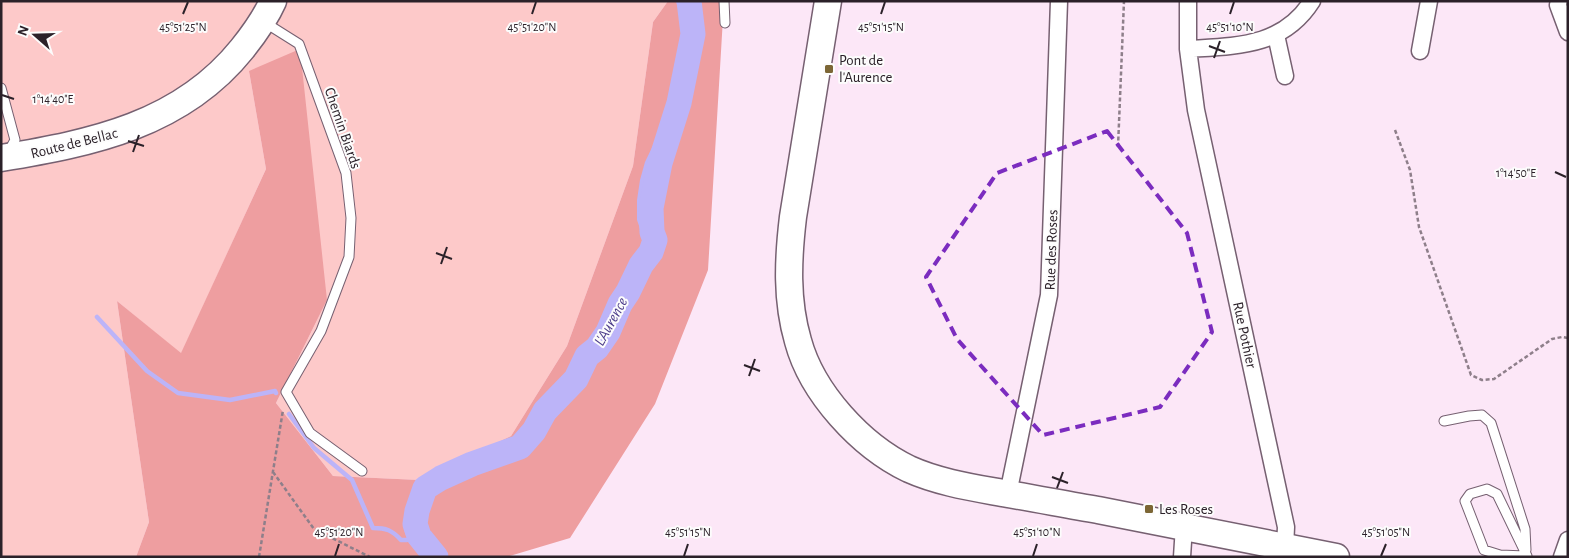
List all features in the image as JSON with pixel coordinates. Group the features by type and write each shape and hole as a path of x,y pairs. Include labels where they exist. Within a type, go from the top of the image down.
{"main road":[{"path":"828,1 789,250 788,280 790,303 798,342 816,382 833,406 862,438 885,455 910,469 941,480 1336,557"},
{"name":"Route de Bellac","path":"5,148 57,133 107,122 147,105 171,92 217,56 233,35 264,6"}],"street":[{"name":"Rue des Roses","path":"1008,494 1049,295 1058,1"},
{"name":"Rue Pothier","path":"1188,1 1188,49 1196,110 1286,527 1285,547"},
{"path":"1188,49 1251,44 1276,34 1305,12 1312,1"},
{"path":"1420,51 1429,1"},
{"path":"1559,1 1558,5 1568,32"},
{"path":"1276,34 1285,76"},
{"path":"1182,557 1184,526"},
{"path":"1562,557 1568,540"}],"lane":[{"path":"724,1 725,22"},
{"name":"Chemin Biards","path":"264,6 298,44 346,173 351,218 349,257 321,331 286,392"},
{"path":"1,88 5,148"},
{"path":"286,392 310,433 362,471"},
{"path":"1444,420 1482,415 1491,423 1525,529 1528,556"},
{"path":"1487,489 1497,494 1528,556 1500,555 1484,550 1465,501 1470,494 1487,489"}],"path":[{"path":"1118,147 1124,1"},
{"path":"1395,130 1410,170 1419,227 1471,376 1482,380 1494,379 1552,339 1568,338"},
{"path":"259,557 286,392"},
{"path":"272,472 314,530 370,557"}],"highlighted area":[{"path":"1107,131 1187,233 1212,332 1160,407 1043,435 957,339 926,277 997,173"}],"shaded area":[{"path":"1,1 668,1 653,22 633,166 567,346 511,436 419,480 333,476 276,403 327,300 249,71 266,169 181,354 117,301 149,522 136,557 1,557"},
{"path":"668,1 724,1 708,270 655,404 570,538 506,557 136,557 149,522 117,301 181,353 266,169 249,71 300,49 327,300 276,403 333,476 419,480 511,436 567,346 633,166 653,22"}],"water":[{"path":"676,1 689,1 693,34 679,103 660,163 651,208 652,232 655,240 651,252 641,265 620,304 608,332 597,348 587,357 576,379 545,411 534,431 520,447 472,464 441,478 425,488 417,511 415,524 419,536 436,557 427,557 407,537 404,524 419,480 443,468 479,457 509,444 520,436 539,405 568,380 578,359 591,346 615,298 629,280 636,262 646,246 637,220 637,200 645,162 660,131 663,118 672,99 682,45 683,27"}],"waterway":[{"name":"L'Aurence","path":"436,557 419,536 415,524 417,511 425,488 441,478 472,464 520,447 534,431 545,411 576,379 587,356 597,348 608,332 620,304 641,265 651,252 655,240 652,232 651,208 660,163 679,103 693,34 689,1"},
{"path":"97,317 147,371 178,393 230,400 275,391 276,393"},
{"path":"289,414 314,448 352,480 373,528 389,530 401,540 407,540"}],"place":[{"name":"Pont de l'Aurence","path":"829,69"},
{"name":"Les Roses","path":"1149,509"}]}
